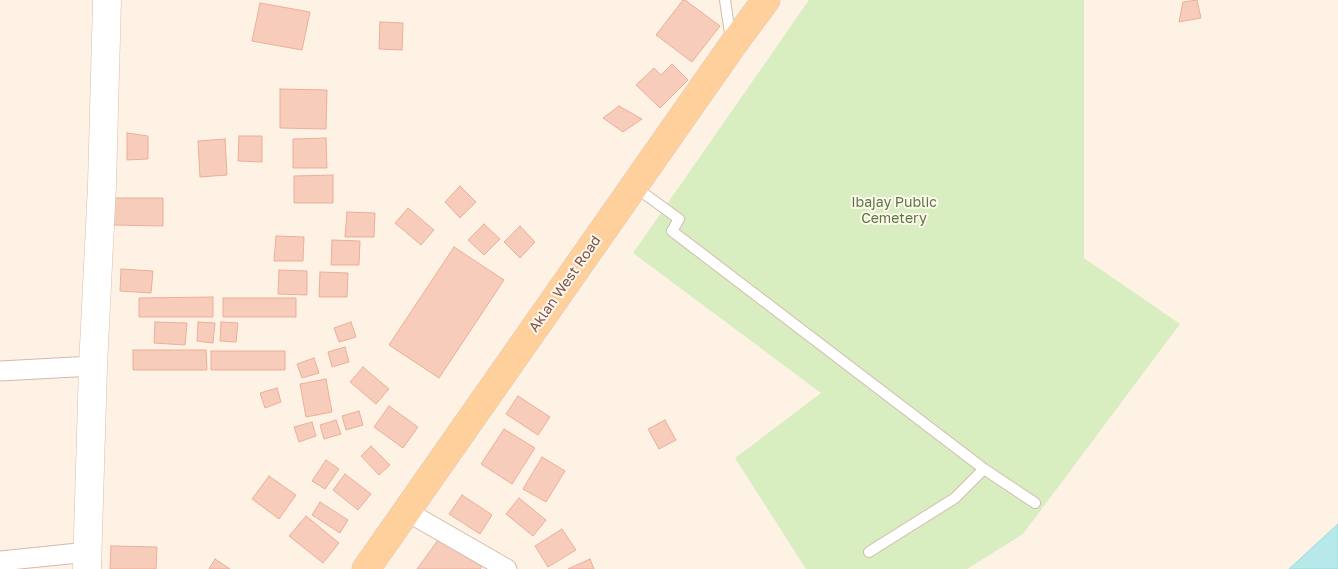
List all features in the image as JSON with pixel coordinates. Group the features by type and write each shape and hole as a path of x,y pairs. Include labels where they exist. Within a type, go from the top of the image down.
{"main road":[{"name":"Aklan West Road","path":"366,569 766,0"}],"street":[{"path":"0,561 87,560 93,366 102,185 107,0"},
{"path":"0,371 93,366"},
{"path":"406,511 507,569"}],"lane":[{"path":"725,0 732,46"},
{"path":"634,186 679,219 672,231 984,469 1034,503"},
{"path":"869,552 955,498 984,469"}],"green space":[{"name":"Ibajay Public Cemetery","path":"809,0 1084,0 1084,258 1180,324 1023,534 967,569 806,569 735,458 821,393 633,253"}],"water":[{"path":"1338,524 1338,569 1289,569"}],"building":[{"path":"683,0 720,26 692,62 656,35"},
{"path":"1197,0 1201,18 1179,22 1183,2"},
{"path":"260,3 310,12 302,50 252,41"},
{"path":"380,22 403,23 402,50 379,49"},
{"path":"672,64 688,80 660,108 636,85 654,68 661,75"},
{"path":"280,89 327,90 326,129 280,128"},
{"path":"619,106 642,119 623,132 603,118"},
{"path":"127,133 148,136 148,159 127,160"},
{"path":"239,136 262,136 262,162 238,161"},
{"path":"326,138 327,168 293,168 293,139"},
{"path":"225,139 227,175 200,177 198,141"},
{"path":"333,175 333,203 294,203 294,176"},
{"path":"460,186 476,202 460,218 445,202"},
{"path":"114,198 163,198 163,226 114,225"},
{"path":"408,208 434,230 421,245 395,223"},
{"path":"347,212 375,213 374,237 345,237"},
{"path":"484,224 500,239 484,255 468,240"},
{"path":"520,226 535,242 520,258 504,242"},
{"path":"276,236 304,237 303,261 274,261"},
{"path":"332,240 360,241 359,265 331,265"},
{"path":"454,247 504,280 439,378 389,345"},
{"path":"121,269 153,271 151,293 120,291"},
{"path":"279,270 307,271 307,295 278,294"},
{"path":"320,272 348,273 347,297 319,297"},
{"path":"213,297 213,317 139,317 139,298"},
{"path":"223,298 296,298 296,317 223,317"},
{"path":"155,322 187,323 185,345 154,343"},
{"path":"198,322 215,323 213,343 197,341"},
{"path":"221,322 238,323 236,342 220,341"},
{"path":"351,322 356,337 339,342 334,328"},
{"path":"345,347 349,362 332,367 328,352"},
{"path":"133,350 206,350 207,370 133,370"},
{"path":"211,351 285,351 285,370 211,370"},
{"path":"314,358 319,373 302,378 297,364"},
{"path":"363,367 389,389 376,404 350,382"},
{"path":"326,379 332,412 306,417 300,384"},
{"path":"277,388 281,402 265,408 260,393"},
{"path":"518,396 550,417 538,435 506,414"},
{"path":"389,406 418,427 403,448 374,427"},
{"path":"359,411 363,425 346,430 342,416"},
{"path":"336,420 341,434 324,439 320,425"},
{"path":"665,420 676,440 659,449 648,429"},
{"path":"312,422 316,436 299,442 294,427"},
{"path":"504,429 535,448 512,484 481,464"},
{"path":"371,446 390,465 379,475 361,456"},
{"path":"542,457 565,471 546,502 523,489"},
{"path":"326,460 339,469 325,489 312,481"},
{"path":"345,474 371,494 358,510 333,490"},
{"path":"269,476 296,495 279,519 252,499"},
{"path":"462,495 492,515 480,534 449,514"},
{"path":"519,498 546,520 533,536 506,514"},
{"path":"320,502 348,520 340,533 312,515"},
{"path":"306,516 339,543 323,563 289,536"},
{"path":"562,529 576,550 548,567 535,546"},
{"path":"441,536 482,566 480,569 417,569"},
{"path":"111,546 157,547 156,569 110,569"},
{"path":"215,559 230,569 209,569"},
{"path":"590,559 594,569 568,569"}]}
